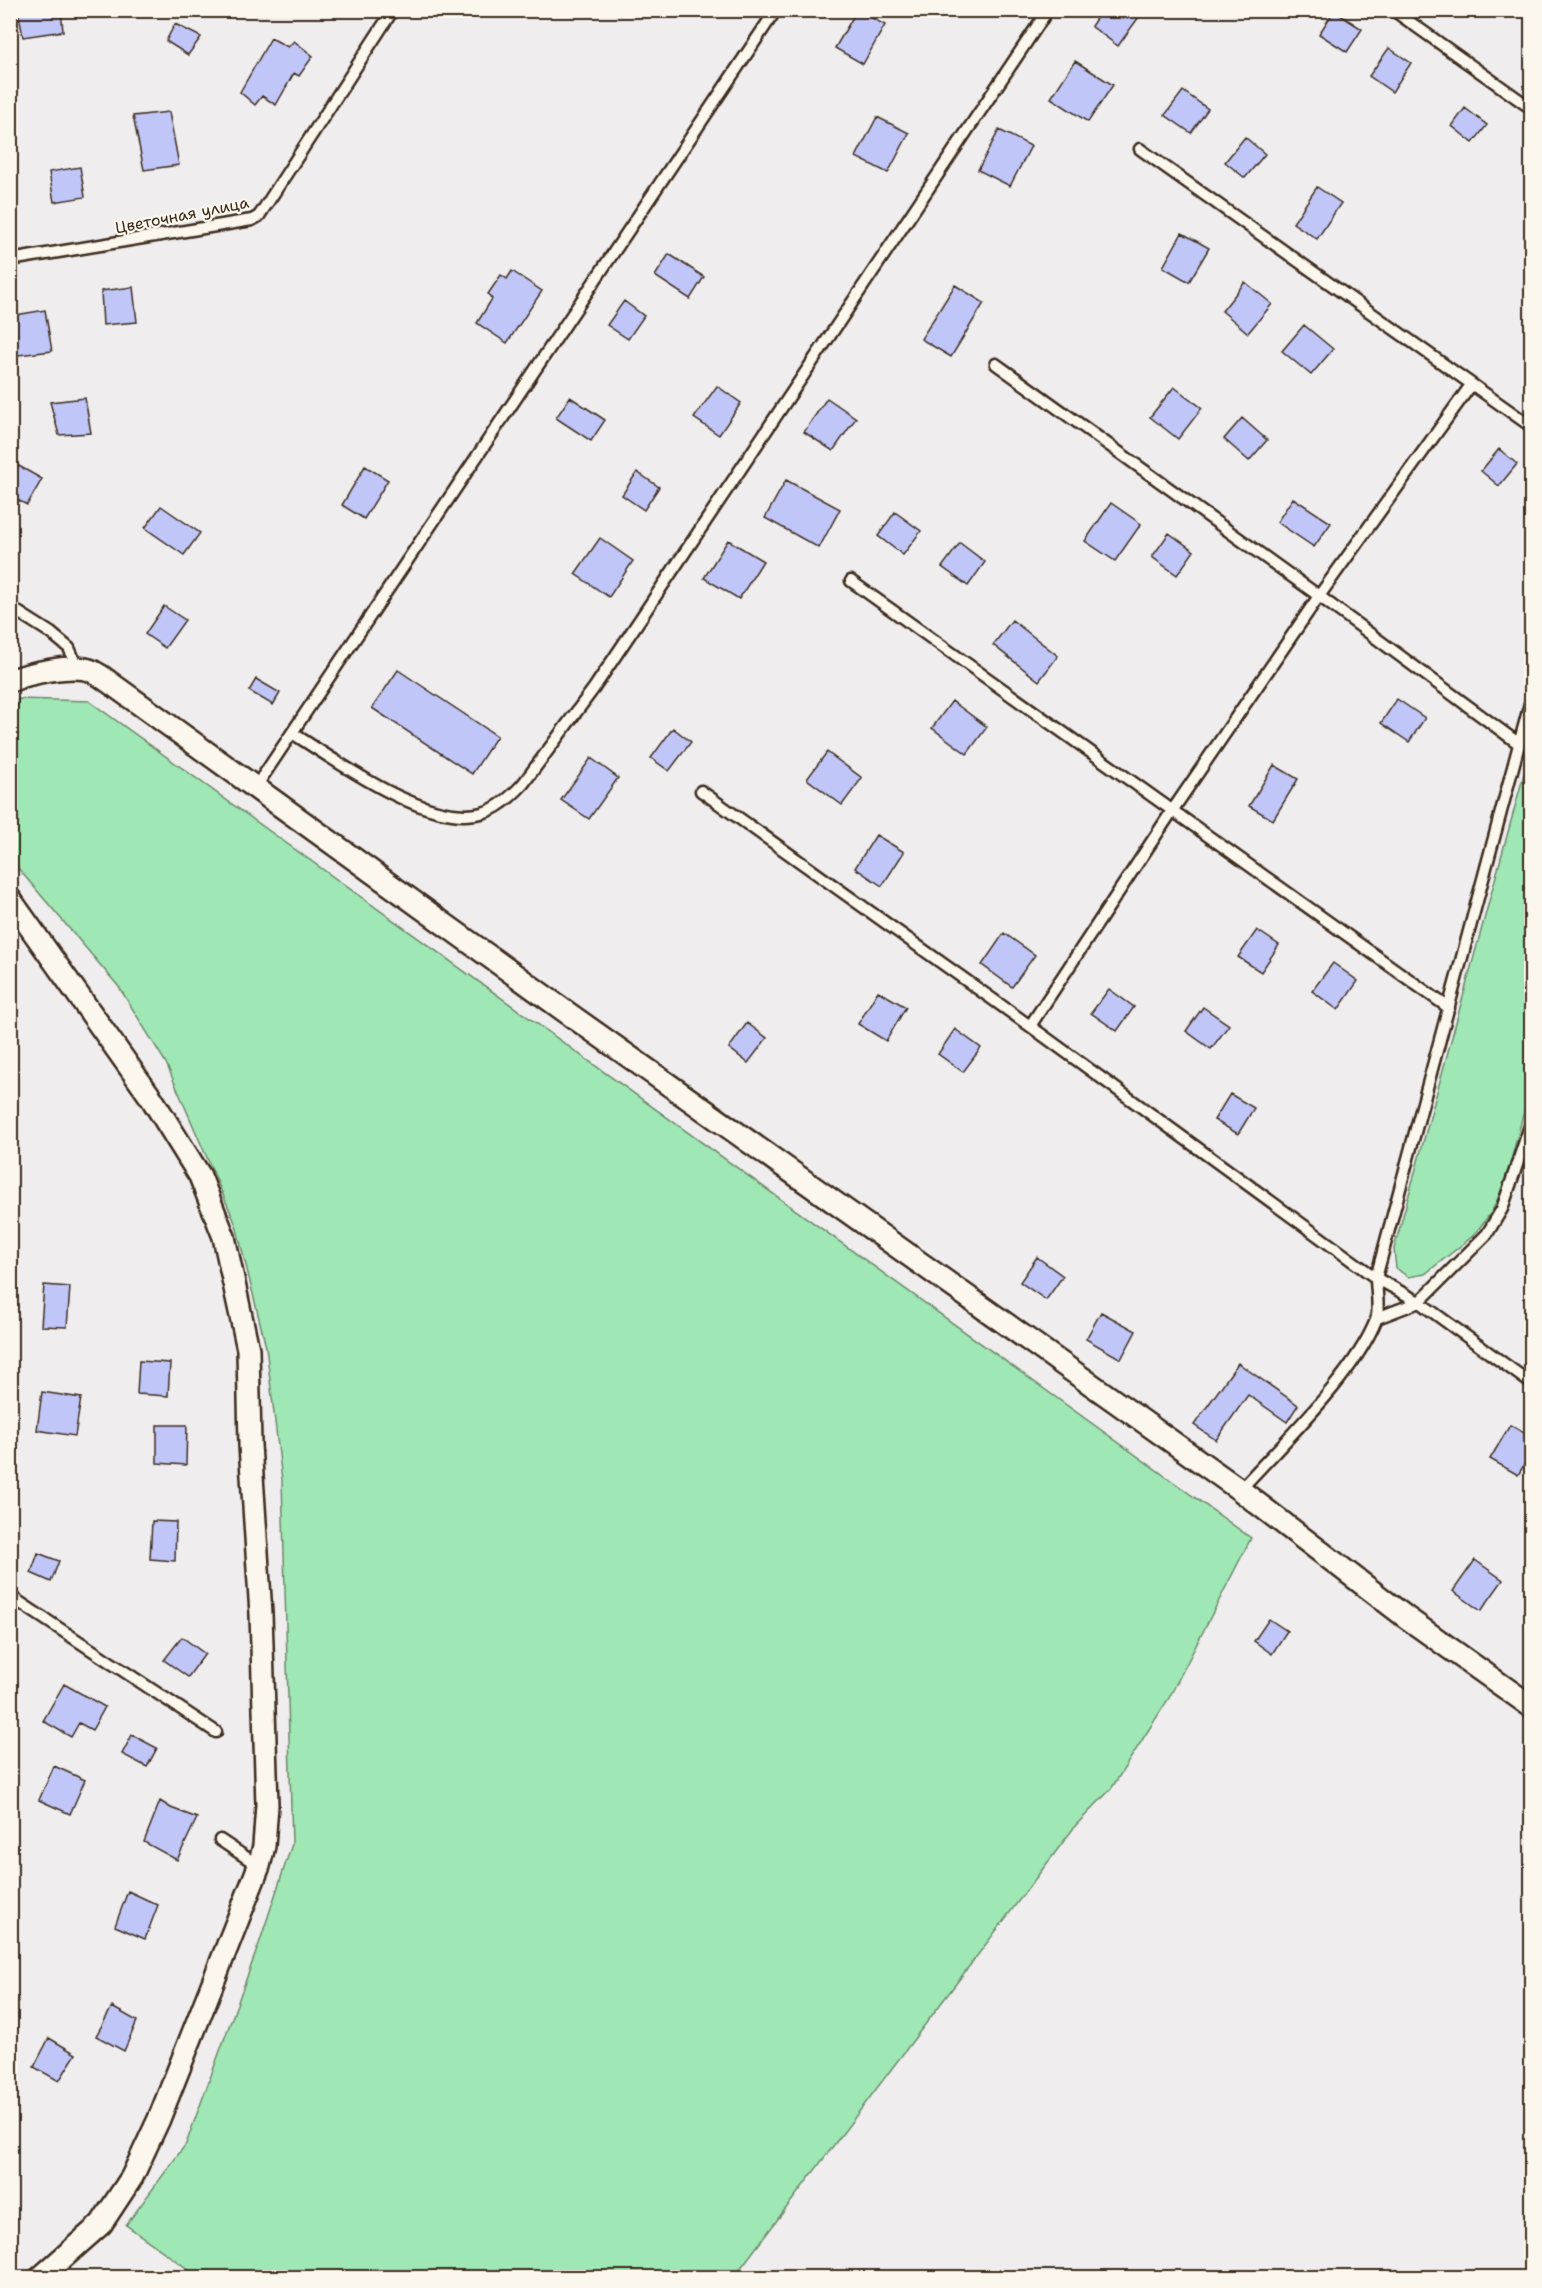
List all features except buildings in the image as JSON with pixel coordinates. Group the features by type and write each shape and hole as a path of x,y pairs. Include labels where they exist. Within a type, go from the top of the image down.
{"street":[{"path":"10,681 23,675 78,668 91,670 109,682 569,1014 1240,1490 1407,1618 1532,1707"},
{"path":"10,899 152,1099 200,1176 224,1237 248,1349 250,1445 261,1614 267,1804 264,1846 259,1866 159,2118 132,2177 101,2224 40,2277"}],"lane":[{"name":"Цветочная улица","path":"10,260 252,220 259,216 393,10"},
{"path":"255,788 776,10"},
{"path":"292,733 391,794 417,806 444,812 482,813 498,806 513,795 600,678 1047,10"},
{"path":"1393,10 1532,109"},
{"path":"1140,149 1532,428"},
{"path":"996,364 1319,596 1518,743"},
{"path":"1030,1026 1172,811 1319,596 1471,385"},
{"path":"851,581 1449,1008"},
{"path":"10,607 51,633 69,648 78,668"},
{"path":"1240,1490 1356,1357 1377,1318 1376,1278 1532,696"},
{"path":"701,791 1030,1026 1376,1278 1419,1302 1532,1384"},
{"path":"1377,1318 1419,1302 1487,1234 1502,1209 1532,1120"},
{"path":"10,1596 216,1732"},
{"path":"220,1840 259,1866"}],"green space":[{"path":"18,699 89,701 1251,1538 1169,1698 1111,1789 1076,1825 734,2277 199,2277 126,2225 186,2144 259,1944 292,1844 282,1480 266,1347 236,1225 166,1063 119,987 11,860 10,754"},
{"path":"1531,748 1531,1085 1505,1183 1491,1213 1473,1236 1425,1274 1408,1277 1396,1268 1394,1249"}]}
